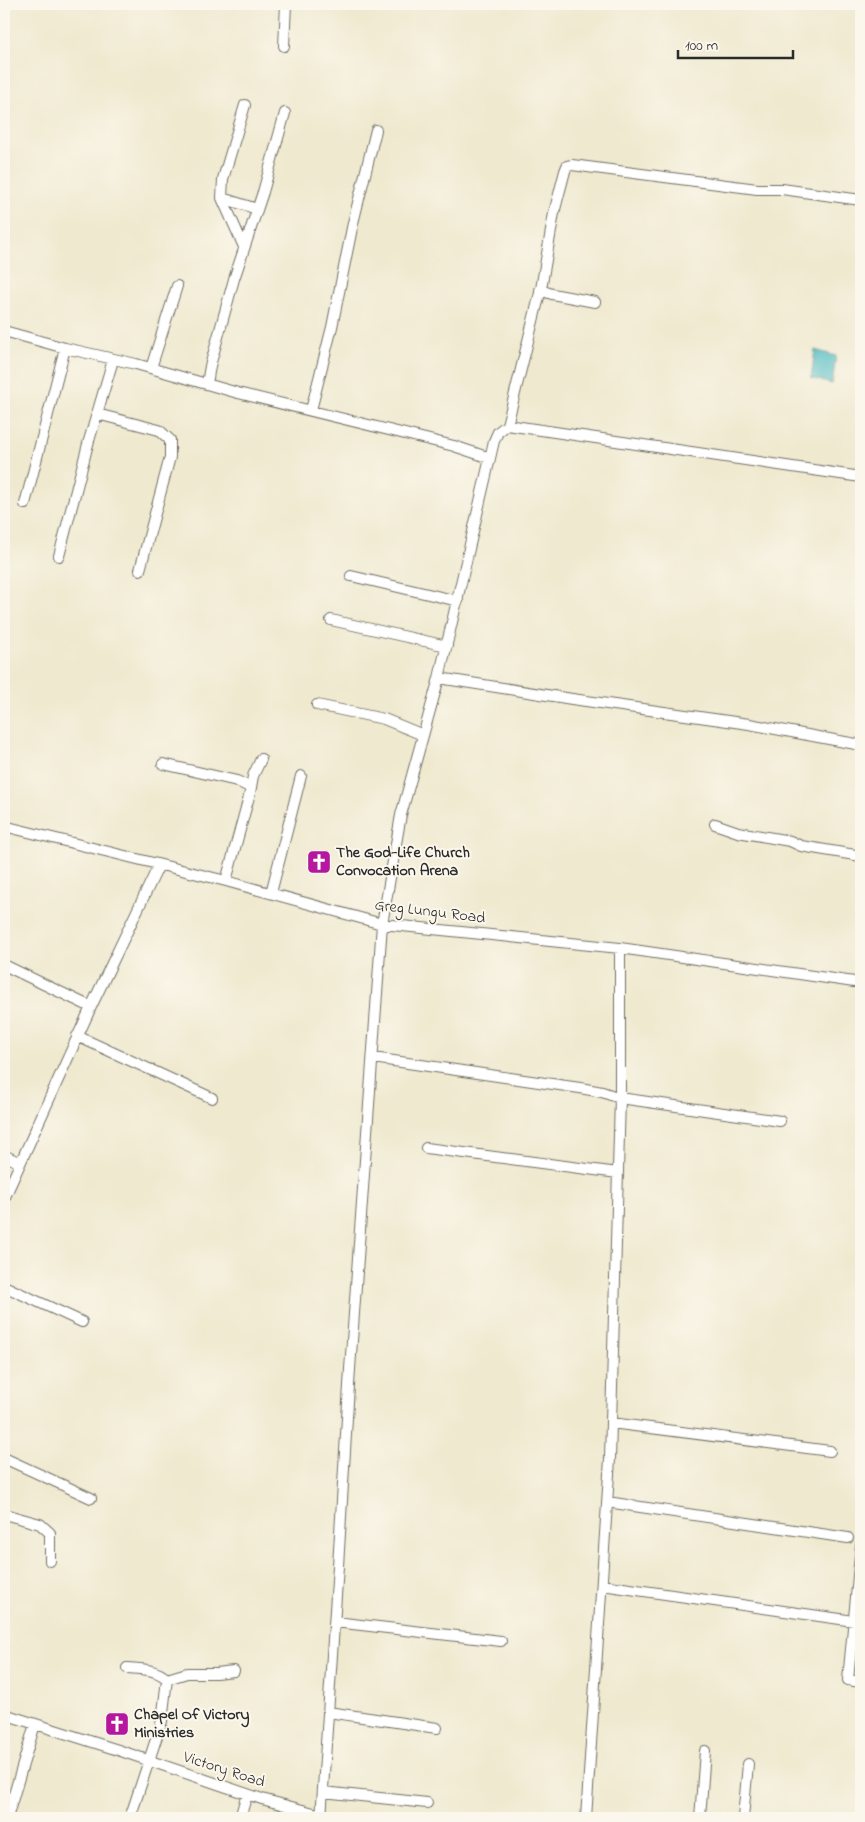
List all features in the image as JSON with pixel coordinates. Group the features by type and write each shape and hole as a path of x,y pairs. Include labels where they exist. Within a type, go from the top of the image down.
{"street":[{"path":"284,46 286,4"},
{"path":"244,247 222,198 223,179 245,105"},
{"path":"207,384 210,366 244,247 285,113"},
{"path":"311,410 332,327 353,224 376,130"},
{"path":"321,1817 350,1369 382,924 401,815 447,646 490,458 498,432 507,425 540,290 564,171 567,166 572,165 861,200"},
{"path":"222,198 257,209"},
{"path":"150,368 177,286"},
{"path":"540,290 595,302"},
{"path":"4,331 454,446 490,458"},
{"path":"25,504 65,348"},
{"path":"59,556 113,360"},
{"path":"97,414 159,430 170,440 170,456 140,570"},
{"path":"507,425 861,477"},
{"path":"351,576 458,601"},
{"path":"331,620 447,646"},
{"path":"439,678 749,724 861,745"},
{"path":"317,705 384,719 423,735"},
{"path":"226,881 254,770 260,759"},
{"path":"163,764 237,781 250,788"},
{"path":"271,893 301,776"},
{"path":"715,824 738,832 790,841 801,846 861,856"},
{"name":"Greg Lungu Road","path":"4,826 226,881 382,924 620,948 861,983"},
{"path":"4,1199 90,1007 159,865"},
{"path":"586,1818 611,1423 620,1098 620,948"},
{"path":"4,965 90,1007"},
{"path":"77,1036 212,1098"},
{"path":"372,1058 580,1088 620,1098 780,1121"},
{"path":"426,1148 618,1173"},
{"path":"4,1155 20,1163"},
{"path":"4,1286 82,1322"},
{"path":"611,1423 830,1451"},
{"path":"4,1458 91,1498"},
{"path":"607,1502 848,1538"},
{"path":"4,1514 40,1524 50,1533 50,1561"},
{"path":"861,1545 858,1622 848,1680 861,1682"},
{"path":"602,1585 858,1622"},
{"path":"335,1622 500,1641"},
{"path":"127,1668 151,1670 162,1674 168,1679"},
{"path":"168,1679 187,1673 234,1671"},
{"path":"130,1818 162,1722 168,1679"},
{"path":"328,1712 437,1728"},
{"name":"Victory Road","path":"4,1714 321,1817"},
{"path":"7,1818 35,1724"},
{"path":"700,1818 705,1751"},
{"path":"743,1818 748,1764"},
{"path":"323,1792 427,1803"},
{"path":"240,1818 247,1794"}],"water":[{"path":"815,350 836,356 832,384 811,378"}],"place":[{"name":"The God-Life Church Convocation Arena","path":"319,862"},
{"name":"Chapel Of Victory Ministries","path":"117,1724"}]}
